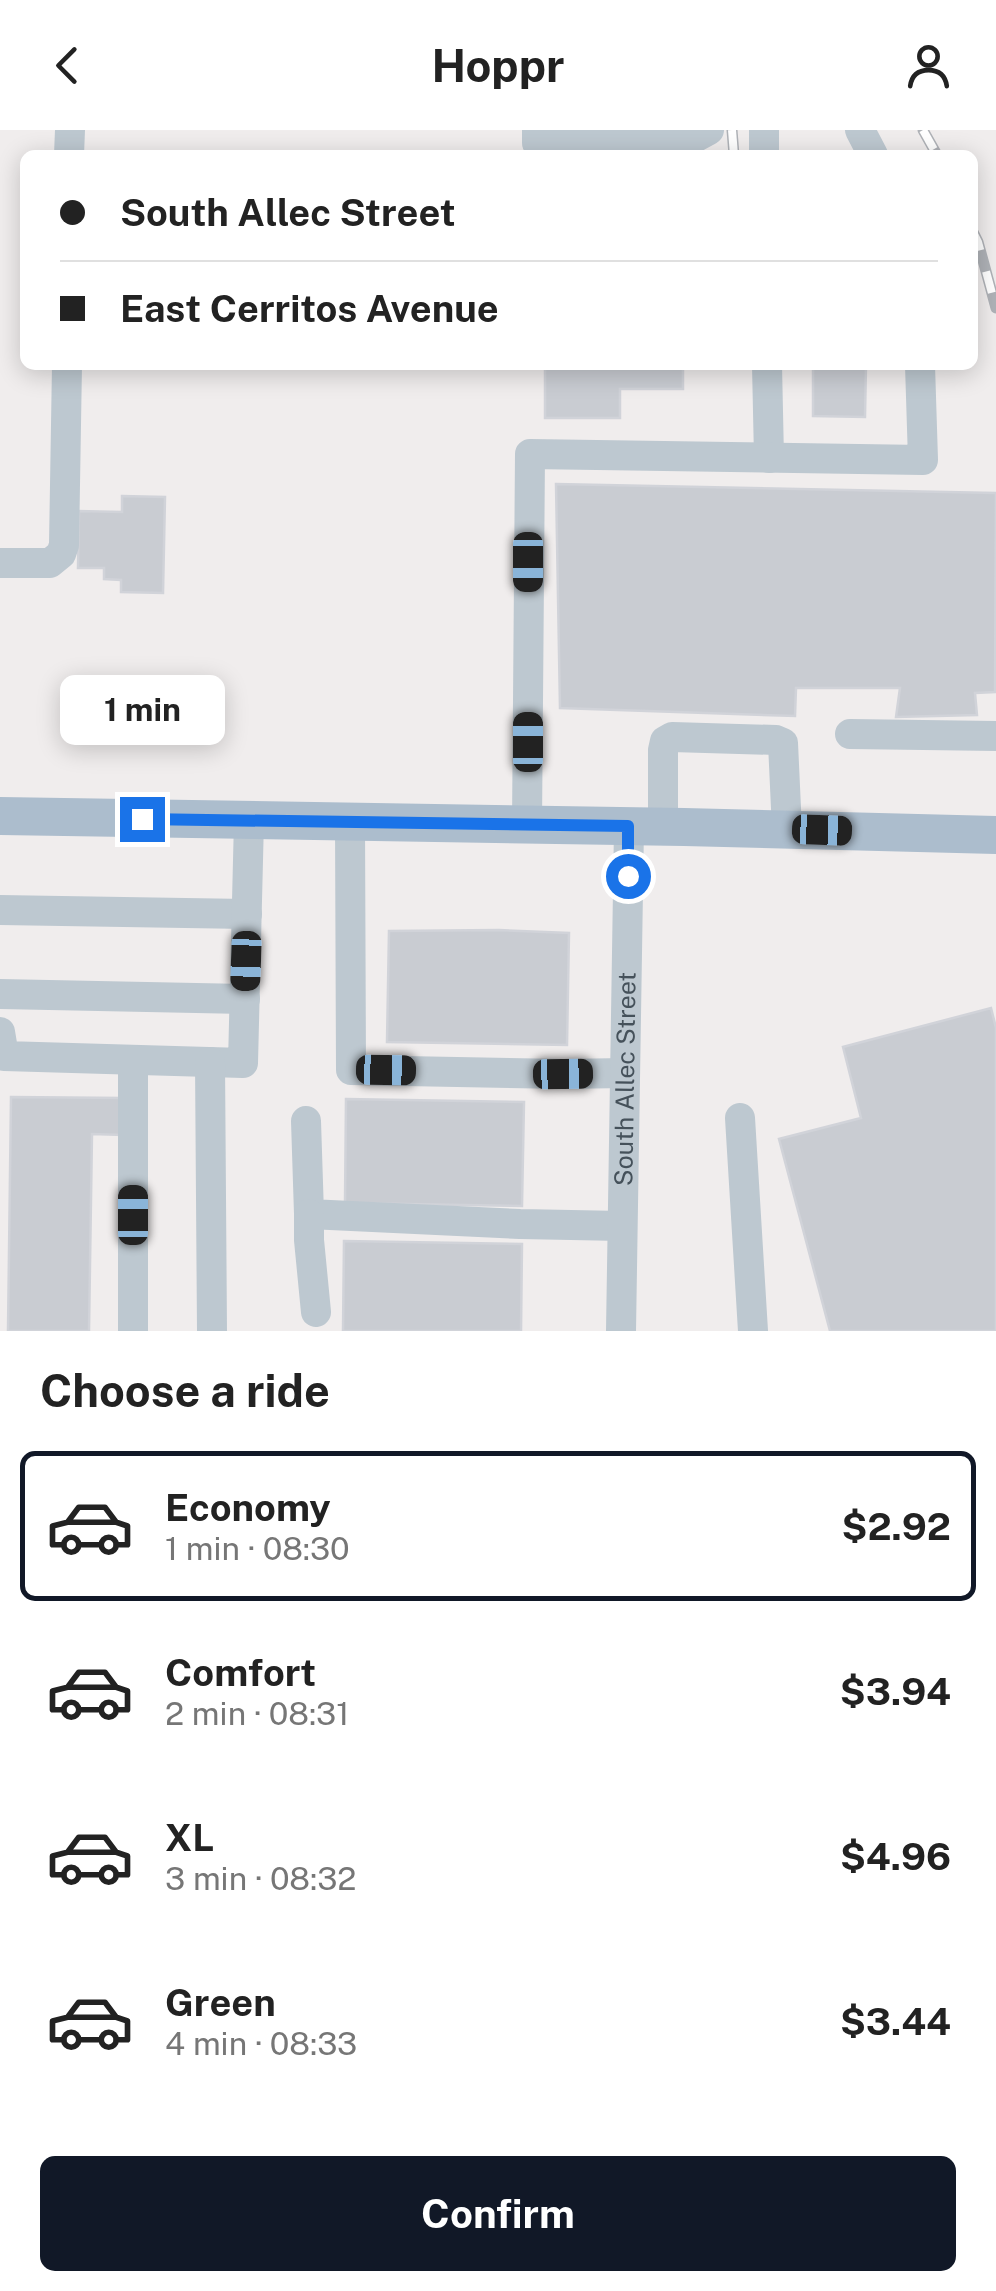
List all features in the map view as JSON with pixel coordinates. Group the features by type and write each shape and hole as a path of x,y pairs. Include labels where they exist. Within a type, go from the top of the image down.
{"main road":[{"path":"0,816 996,835"}],"street":[{"path":"537,130 537,143 685,143 709,130"},
{"path":"0,564 50,564 61,554 66,370"},
{"path":"767,370 768,458"},
{"path":"527,825 530,454 922,460 920,370"},
{"path":"850,734 996,736"},
{"name":"South Allec Street","path":"620,1331 624,1073 646,827 666,741 672,737 783,743 787,830"},
{"path":"0,1032 4,1056 244,1063 249,820"},
{"path":"350,823 351,1070 624,1073"},
{"path":"0,910 247,914"},
{"path":"0,994 245,999"},
{"path":"133,1060 133,1331"},
{"path":"210,1062 212,1331"},
{"path":"740,1118 753,1331"},
{"path":"306,1121 309,1240 316,1312"},
{"path":"309,1214 622,1226"}],"building":[{"path":"545,370 683,370 683,389 620,389 620,418 545,418"},
{"path":"813,370 866,370 865,417 813,416"},
{"path":"556,484 996,493 995,692 975,693 977,715 896,717 900,688 796,688 795,716 560,708"},
{"path":"122,496 165,497 163,593 121,592 121,580 104,579 104,568 78,568 79,511 122,512"},
{"path":"389,931 569,933 567,1045 387,1042"},
{"path":"991,1008 996,1028 996,1331 830,1331 779,1139 861,1118 843,1047"},
{"path":"11,1097 124,1098 123,1135 92,1134 89,1331 8,1331"},
{"path":"346,1099 524,1102 522,1206 345,1203"},
{"path":"344,1241 522,1244 521,1331 343,1331"}],"railway":[{"path":"732,130 734,150"},
{"path":"923,130 934,150"},
{"path":"978,242 996,308"}],"route":[{"path":"142,819 628,826 628,876"}]}
